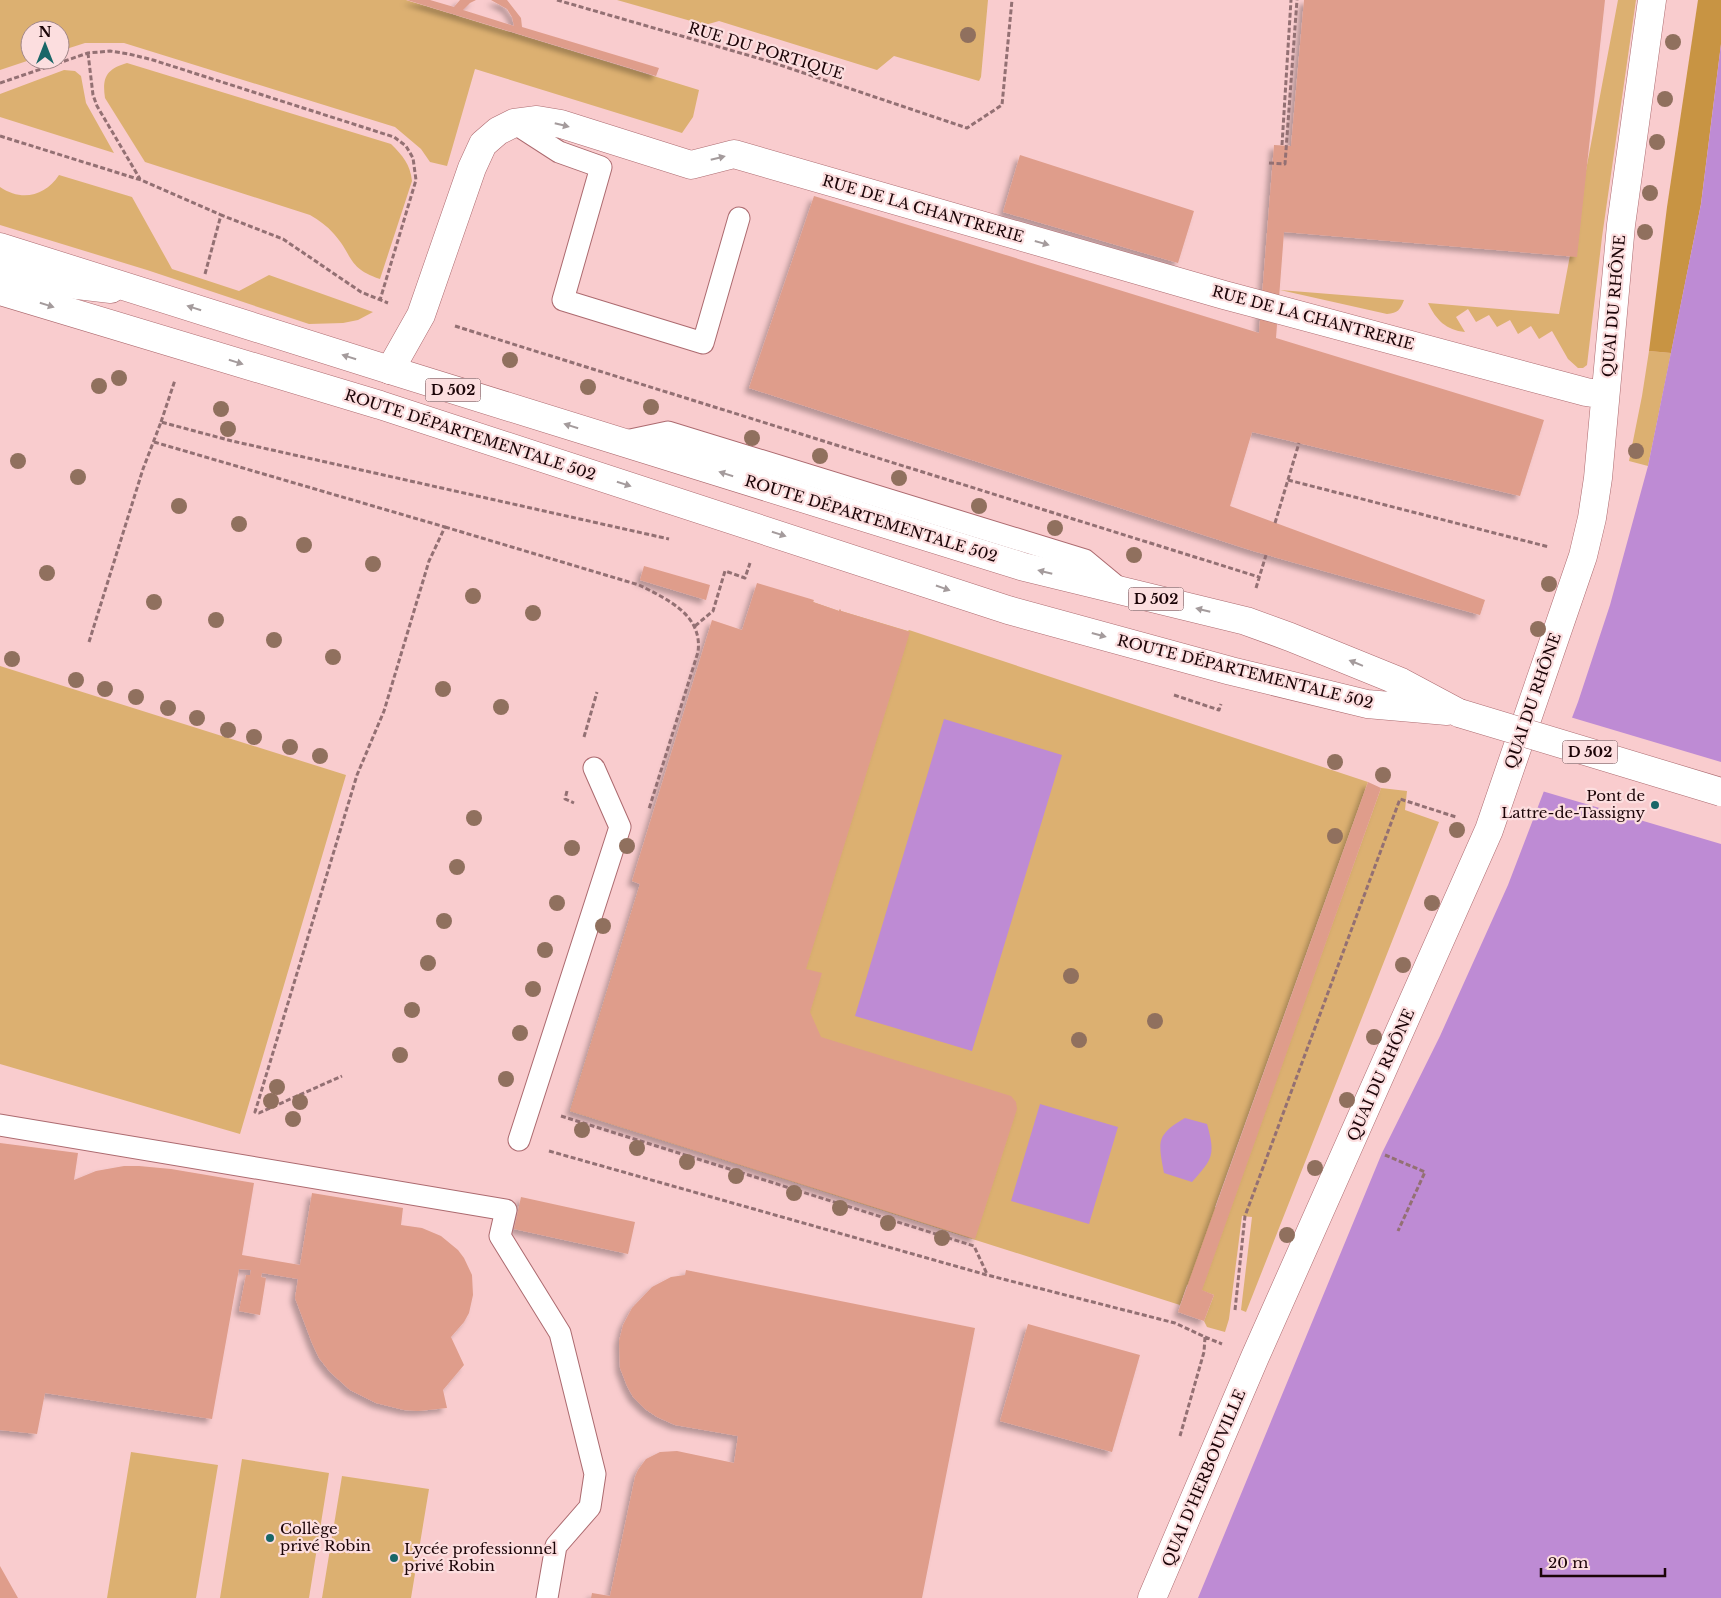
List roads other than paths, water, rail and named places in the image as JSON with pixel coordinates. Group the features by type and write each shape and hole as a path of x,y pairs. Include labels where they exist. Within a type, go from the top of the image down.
{"main road":[{"name":"QUAI DU RHÔNE","path":"1256,1357 1489,830 1583,556 1592,518 1598,478 1622,225 1652,0"},
{"name":"RUE DE LA CHANTRERIE","path":"390,370 421,315 472,168 483,144 498,131 514,123 537,120 561,124 691,165 734,154 1270,307 1586,392 1606,395"},
{"name":"ROUTE DÉPARTEMENTALE 502","path":"0,247 1024,567 1246,621 1401,682 1459,713"},
{"path":"0,268 43,282 143,292"},
{"name":"ROUTE DÉPARTEMENTALE 502","path":"0,291 380,405 1008,610 1231,671 1367,704 1459,713"},
{"name":"D 502","path":"1459,713 1721,792"},
{"name":"QUAI D'HERBOUVILLE","path":"1152,1598 1256,1357"}],"lane":[{"path":"514,123 559,152 600,167 563,300 703,343 739,218"},
{"path":"519,1140 620,827 594,768"},
{"path":"0,1125 506,1210 500,1236 560,1333 595,1474 590,1507 556,1546 547,1598"}],"place":[{"name":"Pont de Lattre-de-Tassigny","path":"1655,805"},
{"name":"Collège privé Robin","path":"270,1538"},
{"name":"Lycée professionnel privé Robin","path":"394,1558"}]}
